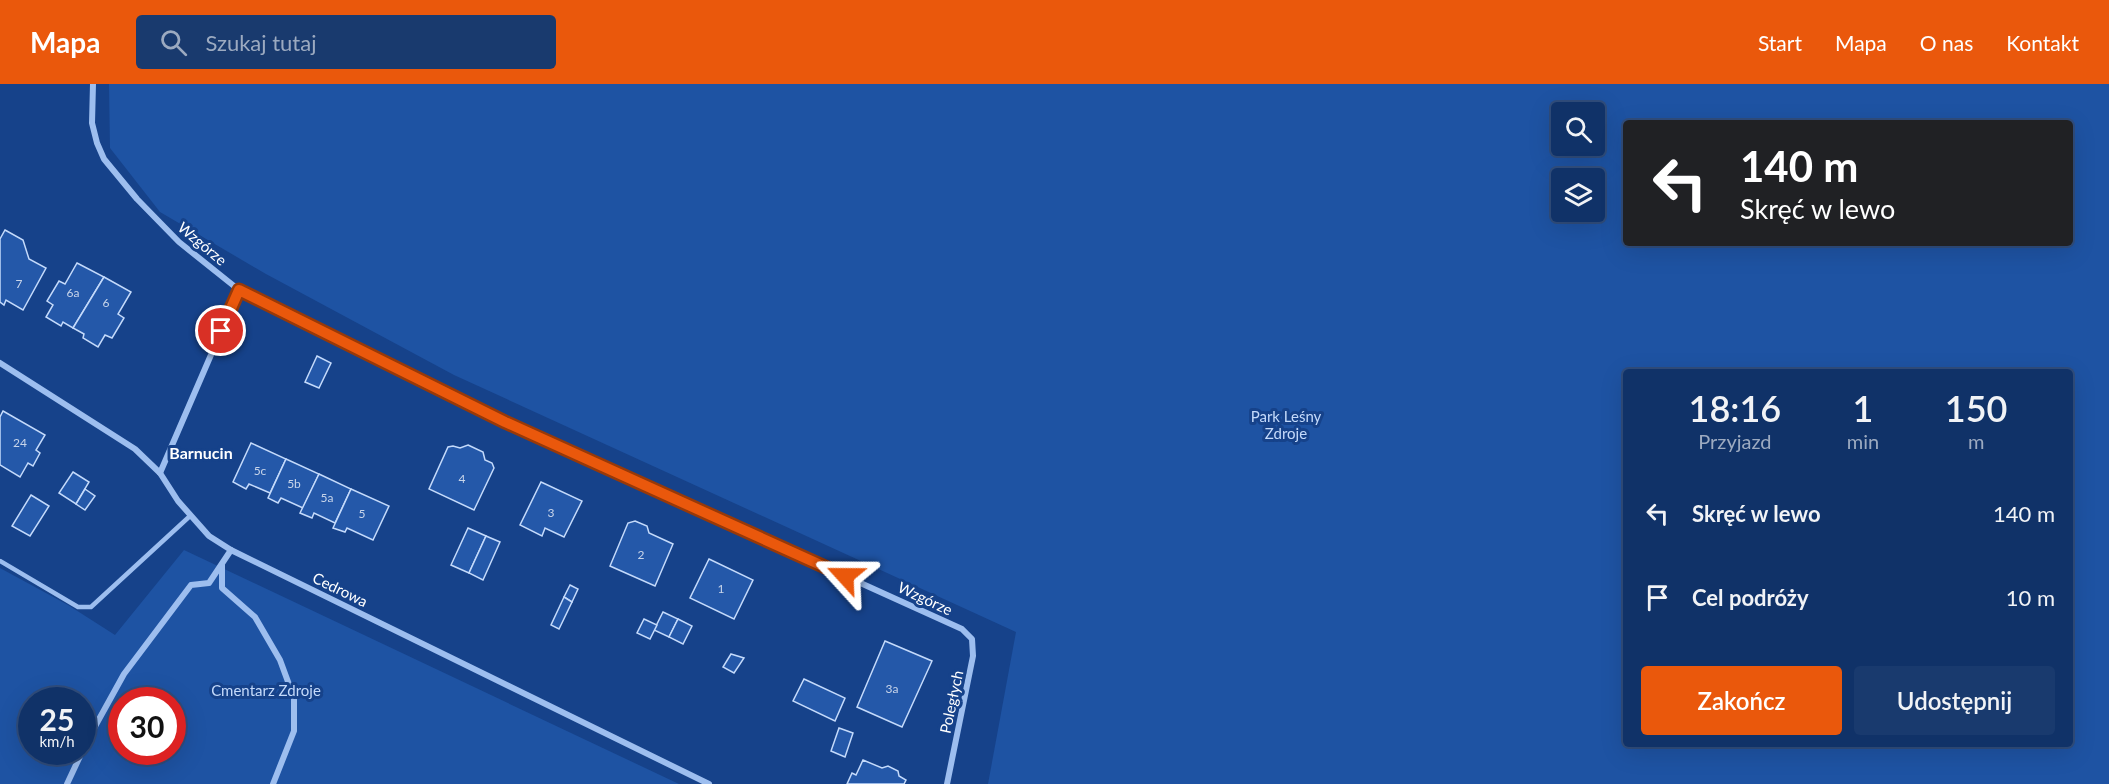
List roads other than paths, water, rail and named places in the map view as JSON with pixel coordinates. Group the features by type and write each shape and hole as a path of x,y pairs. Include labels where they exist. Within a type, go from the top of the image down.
{"street":[{"name":"Wzgórze","path":"93,84 92,123 104,159 137,199 178,242 239,290 505,422 962,629"},
{"path":"160,473 239,290"},
{"name":"Cedrowa","path":"0,363 135,448 160,473 190,516 209,536 231,550 709,784"},
{"path":"96,725 124,674 191,585 209,583 231,550"},
{"path":"222,565 222,588 255,617 280,660 294,698 294,731 275,784"},
{"name":"Poległych","path":"947,784 973,656 972,639 962,629"},
{"path":"67,784 76,765"}],"lane":[{"path":"0,561 78,607 91,607 190,516"}],"district":[{"name":"Barnucin","path":"201,453"}],"park label":[{"name":"Park Leśny Zdroje","path":"1286,426"},
{"name":"Cmentarz Zdroje","path":"266,691"}]}
